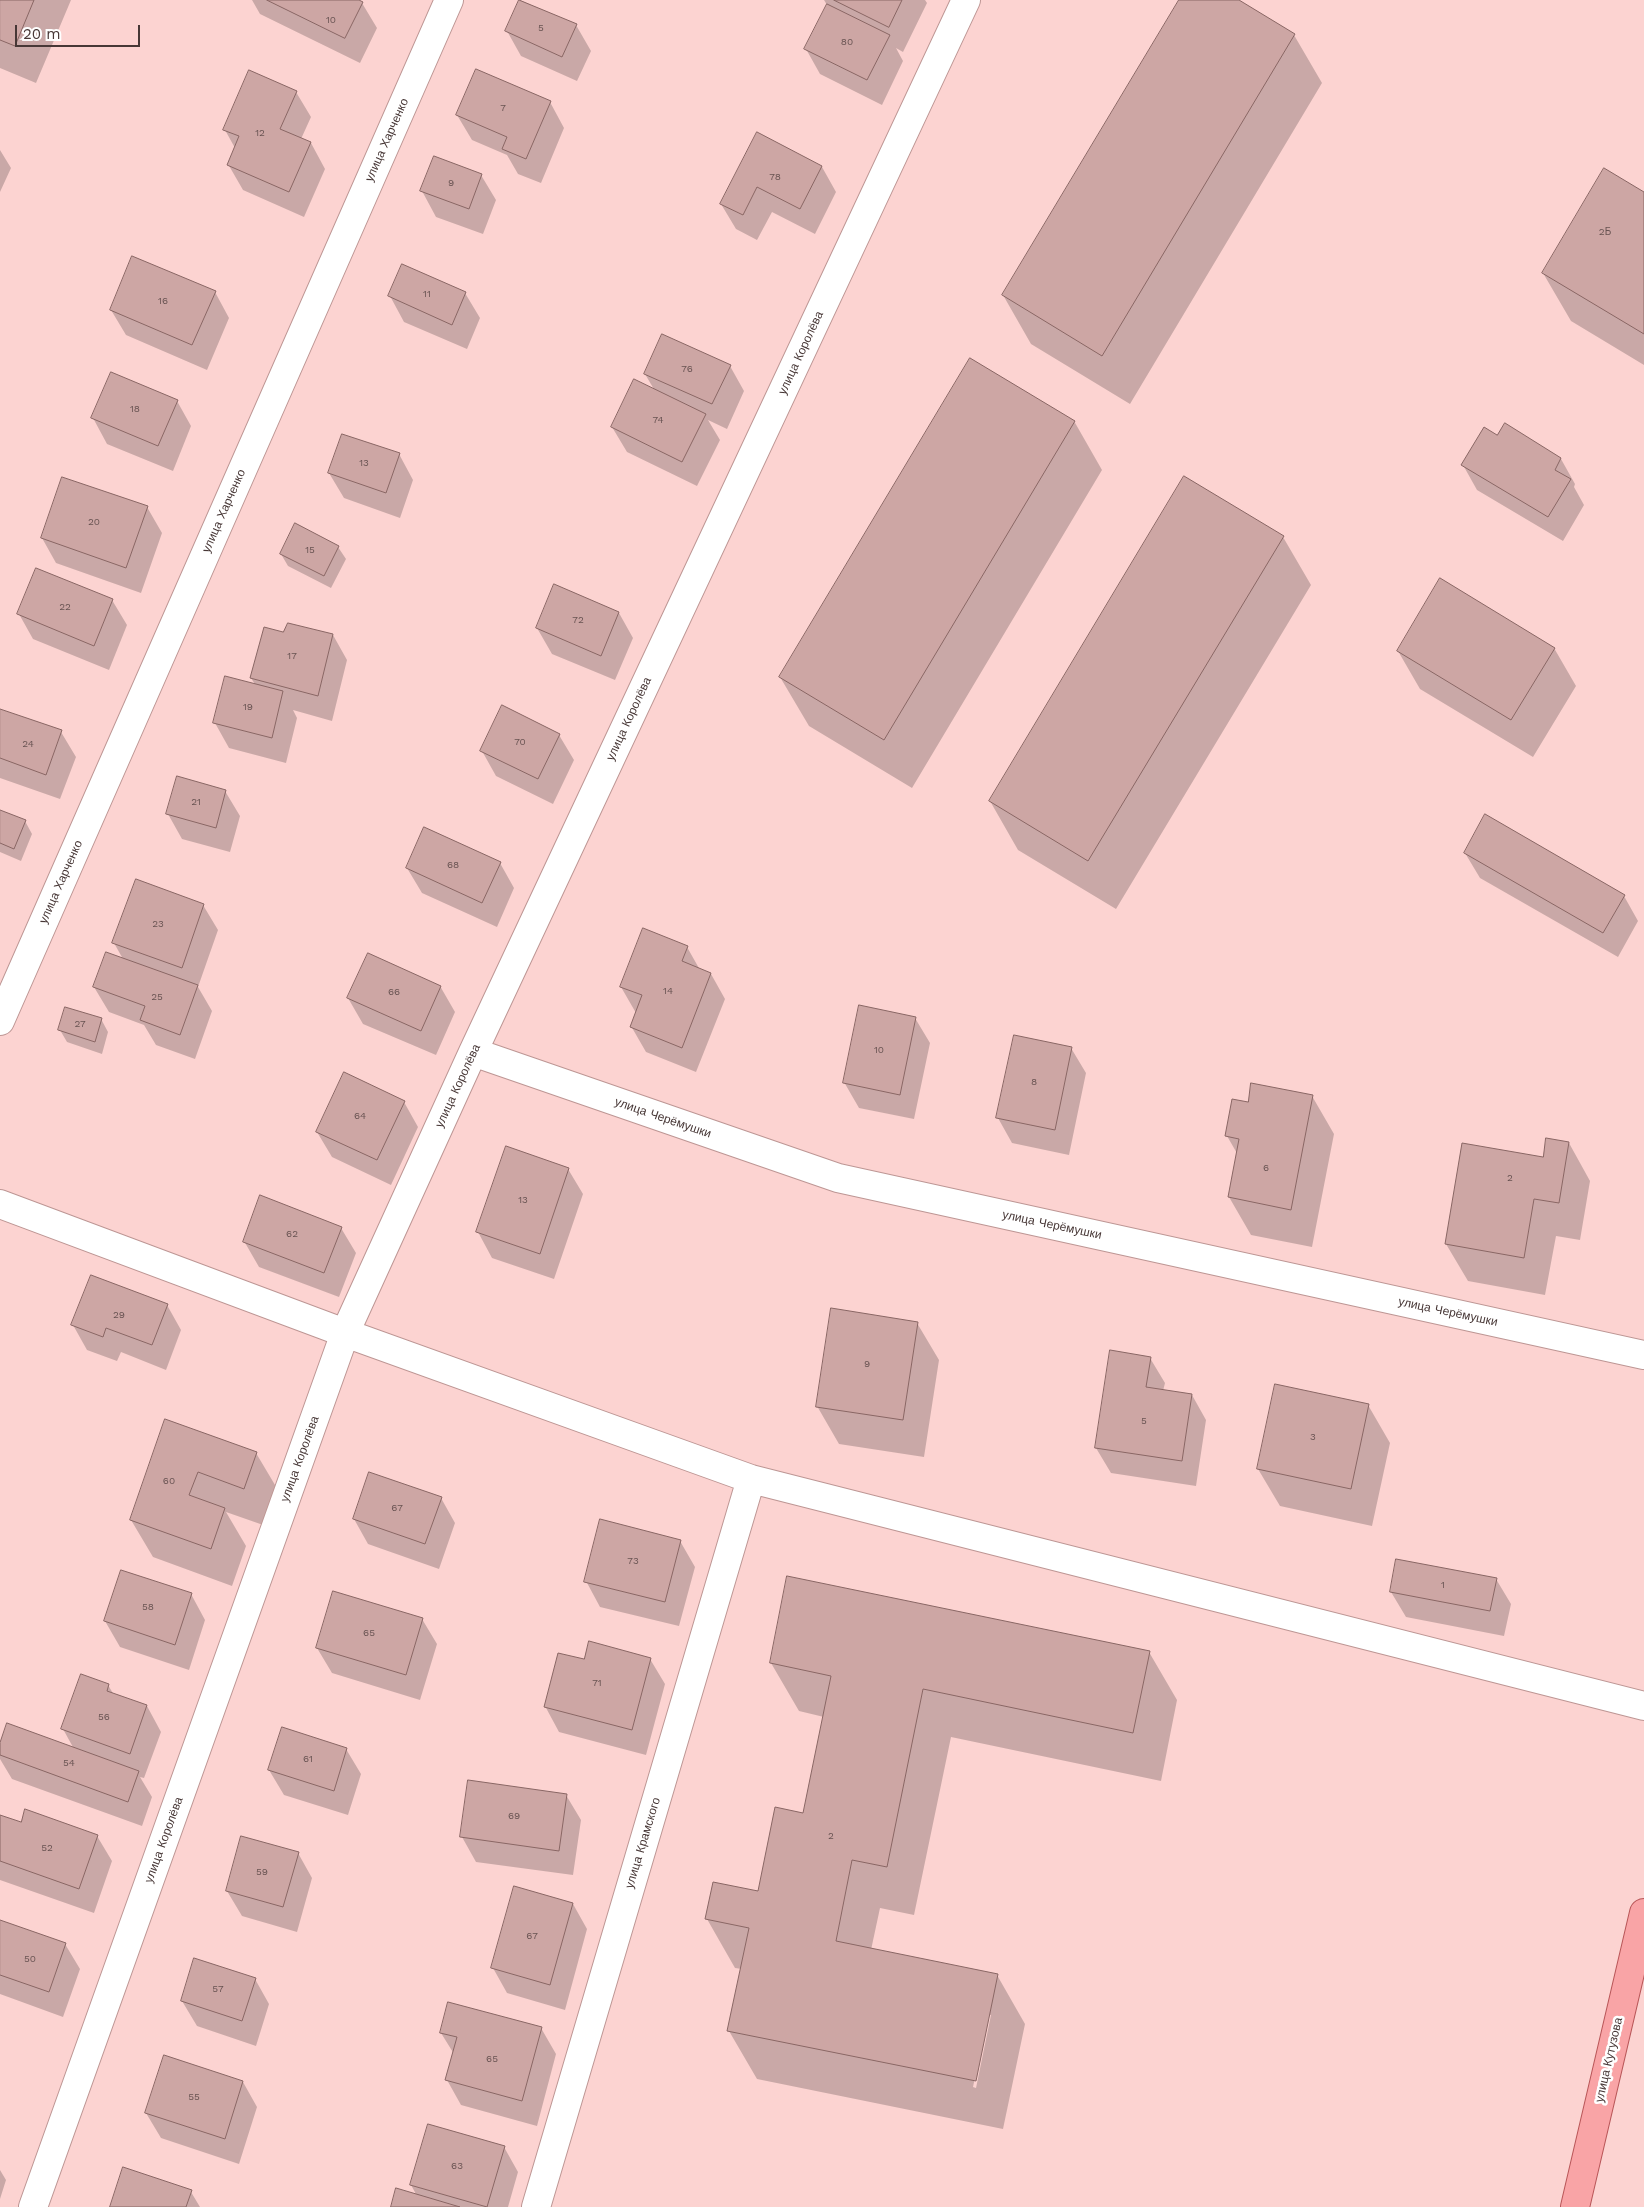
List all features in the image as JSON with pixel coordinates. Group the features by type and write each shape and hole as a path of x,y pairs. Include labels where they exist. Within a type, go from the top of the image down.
{"main road":[{"name":"улица Кутузова","path":"1574,2207 1644,1913"}],"street":[{"name":"улица Харченко","path":"0,1022 449,0"},
{"name":"улица Королёва","path":"33,2207 345,1333 473,1052 966,0"},
{"name":"улица Черёмушки","path":"473,1052 838,1178 1644,1355"},
{"path":"0,1204 345,1333 751,1479 1644,1706"},
{"name":"улица Крамского","path":"536,2207 751,1479"}],"building":[{"path":"0,0 34,0 15,46 0,40"},
{"path":"267,0 359,0 363,2 345,38"},
{"path":"519,0 577,24 562,57 505,31"},
{"path":"834,0 902,0 889,27"},
{"path":"1179,0 1239,0 1295,34 1102,356 1002,295"},
{"path":"827,4 890,35 867,80 804,49"},
{"path":"476,69 551,101 526,159 502,149 507,137 456,115"},
{"path":"249,70 297,91 280,129 311,142 289,192 227,165 239,136 223,130"},
{"path":"757,132 822,166 800,209 757,187 743,215 720,204"},
{"path":"434,156 482,174 469,209 420,191"},
{"path":"1604,168 1644,192 1644,334 1542,273"},
{"path":"132,256 216,291 192,345 110,310"},
{"path":"402,264 466,292 452,325 388,296"},
{"path":"662,334 731,365 712,404 644,374"},
{"path":"970,358 1075,421 884,740 779,677"},
{"path":"111,372 178,400 158,446 91,418"},
{"path":"634,379 706,414 682,462 611,427"},
{"path":"1505,423 1561,458 1555,470 1571,479 1548,517 1461,465 1484,427 1497,435"},
{"path":"342,434 400,453 386,493 328,473"},
{"path":"1184,476 1284,536 1088,861 989,801"},
{"path":"62,477 148,506 126,568 41,538"},
{"path":"295,523 339,546 324,576 280,554"},
{"path":"36,568 113,599 94,646 17,614"},
{"path":"1440,578 1555,648 1511,720 1397,651"},
{"path":"554,584 619,612 601,656 536,628"},
{"path":"288,623 333,634 318,696 250,678 264,627 283,632"},
{"path":"225,676 283,691 272,738 213,723"},
{"path":"502,705 560,734 538,779 480,751"},
{"path":"0,709 62,730 46,775 0,758"},
{"path":"177,776 226,790 216,828 166,814"},
{"path":"0,810 26,820 14,849 0,843"},
{"path":"1485,814 1625,895 1603,933 1464,853"},
{"path":"424,827 501,862 482,903 406,868"},
{"path":"136,879 204,904 182,968 112,943"},
{"path":"643,928 688,946 682,961 711,973 682,1048 630,1027 642,995 620,987"},
{"path":"106,952 198,985 180,1035 140,1020 145,1006 93,987"},
{"path":"368,953 441,986 421,1031 347,998"},
{"path":"859,1005 916,1017 900,1095 843,1083"},
{"path":"65,1007 102,1018 95,1042 58,1030"},
{"path":"1014,1035 1072,1047 1055,1130 996,1118"},
{"path":"344,1072 405,1101 377,1160 316,1132"},
{"path":"1251,1083 1313,1095 1291,1210 1228,1197 1239,1139 1225,1136 1232,1099 1248,1102"},
{"path":"1546,1138 1569,1142 1559,1203 1534,1199 1524,1258 1445,1244 1462,1143 1543,1157"},
{"path":"506,1146 569,1168 540,1254 476,1232"},
{"path":"260,1195 342,1227 324,1273 243,1242"},
{"path":"91,1275 168,1304 152,1345 106,1328 103,1337 71,1325"},
{"path":"831,1308 918,1322 903,1420 816,1407"},
{"path":"1110,1350 1151,1357 1146,1387 1192,1394 1182,1461 1095,1448"},
{"path":"1275,1384 1369,1404 1351,1489 1257,1469"},
{"path":"165,1419 257,1452 244,1489 198,1472 189,1495 225,1508 211,1549 130,1520"},
{"path":"369,1472 442,1497 425,1544 353,1519"},
{"path":"600,1519 681,1540 665,1602 584,1582"},
{"path":"1396,1559 1497,1578 1490,1611 1390,1592"},
{"path":"121,1570 192,1593 175,1645 104,1621"},
{"path":"787,1576 1150,1651 1133,1733 923,1689 887,1867 852,1860 836,1941 998,1974 976,2081 727,2031 749,1928 705,1919 713,1882 758,1891 775,1807 803,1813 831,1676 770,1663"},
{"path":"333,1591 423,1618 406,1675 316,1648"},
{"path":"589,1641 651,1658 632,1730 544,1707 558,1653 584,1659"},
{"path":"81,1674 109,1684 107,1691 147,1705 130,1754 61,1729"},
{"path":"7,1723 139,1771 128,1802 0,1755 0,1743"},
{"path":"282,1727 347,1748 334,1791 268,1770"},
{"path":"468,1780 567,1794 559,1851 460,1837"},
{"path":"25,1809 98,1835 79,1889 0,1861 0,1815 21,1822"},
{"path":"241,1836 299,1852 283,1907 226,1891"},
{"path":"514,1886 573,1903 550,1985 491,1968"},
{"path":"0,1920 66,1943 49,1992 0,1975"},
{"path":"194,1958 256,1978 242,2021 181,2001"},
{"path":"448,2002 542,2027 522,2101 445,2080 457,2037 440,2033"},
{"path":"164,2055 243,2081 225,2139 145,2113"},
{"path":"428,2124 505,2146 487,2207 410,2185"},
{"path":"123,2167 192,2190 186,2207 110,2207"},
{"path":"396,2188 460,2207 391,2207"}]}
